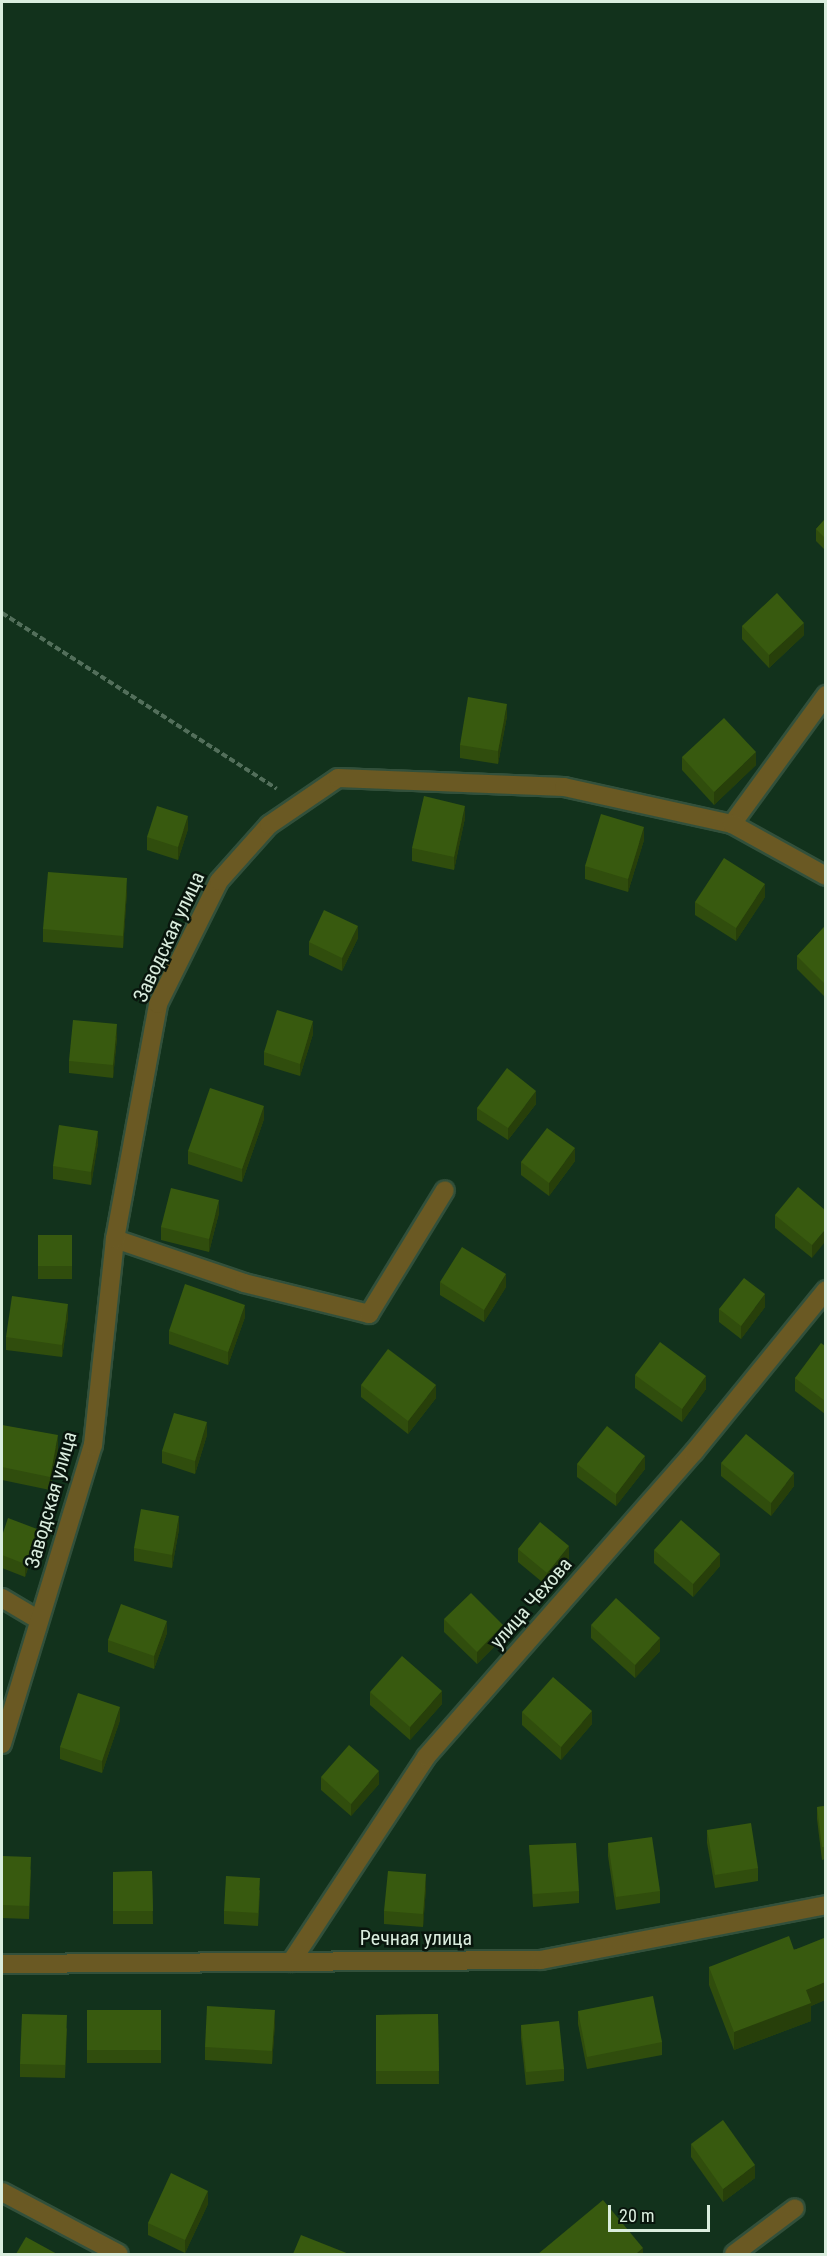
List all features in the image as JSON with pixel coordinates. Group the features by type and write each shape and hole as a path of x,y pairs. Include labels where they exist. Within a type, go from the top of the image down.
{"street":[{"path":"732,824 825,695"},
{"name":"Заводская улица","path":"2,1744 93,1445 115,1239 158,1004 219,880 269,825 338,778 564,787 732,824 825,876"},
{"path":"115,1239 244,1283 369,1314 445,1190"},
{"name":"улица Чехова","path":"291,1962 426,1757 694,1452 825,1290"},
{"path":"2,1598 39,1620"},
{"name":"Речная улица","path":"2,1964 541,1960 825,1905"},
{"path":"2,2192 119,2254"},
{"path":"734,2254 795,2208"}],"path":[{"path":"2,613 300,804"}],"building":[{"path":"825,519 825,538 816,529"},
{"path":"777,593 804,623 769,655 742,626"},
{"path":"468,697 507,704 498,751 460,745"},
{"path":"724,718 756,752 714,792 682,757"},
{"path":"424,796 465,806 454,857 412,848"},
{"path":"157,806 188,816 178,847 147,837"},
{"path":"601,814 644,827 628,879 585,866"},
{"path":"724,858 765,884 736,928 695,902"},
{"path":"48,872 127,878 123,936 43,929"},
{"path":"324,910 358,926 342,958 309,942"},
{"path":"825,926 825,984 797,956"},
{"path":"277,1010 313,1021 300,1064 264,1052"},
{"path":"73,1020 117,1024 113,1065 69,1061"},
{"path":"507,1068 536,1091 508,1128 477,1108"},
{"path":"210,1088 264,1106 242,1169 188,1151"},
{"path":"59,1125 98,1131 91,1172 53,1166"},
{"path":"547,1128 575,1148 549,1183 521,1162"},
{"path":"798,1187 825,1210 825,1230 812,1245 775,1215"},
{"path":"171,1188 219,1200 209,1239 161,1227"},
{"path":"38,1235 72,1235 72,1266 38,1266"},
{"path":"462,1247 506,1274 484,1310 440,1282"},
{"path":"744,1278 765,1294 741,1326 719,1309"},
{"path":"185,1284 245,1305 228,1352 169,1331"},
{"path":"12,1296 68,1304 62,1345 6,1337"},
{"path":"660,1342 706,1376 682,1409 635,1375"},
{"path":"821,1343 825,1346 825,1401 795,1378"},
{"path":"388,1349 436,1385 408,1421 361,1385"},
{"path":"174,1413 207,1422 195,1461 162,1451"},
{"path":"2,1425 58,1435 50,1477 2,1467"},
{"path":"607,1426 645,1456 616,1494 577,1464"},
{"path":"746,1434 794,1473 771,1503 721,1463"},
{"path":"141,1509 179,1516 172,1555 134,1548"},
{"path":"8,1518 37,1529 25,1564 2,1555 2,1536"},
{"path":"681,1520 720,1554 693,1584 654,1550"},
{"path":"540,1522 569,1546 547,1573 518,1549"},
{"path":"471,1593 503,1625 477,1652 444,1619"},
{"path":"616,1598 660,1638 635,1665 591,1625"},
{"path":"121,1604 167,1621 154,1656 108,1640"},
{"path":"402,1656 442,1691 410,1727 370,1692"},
{"path":"553,1677 592,1711 561,1747 522,1712"},
{"path":"78,1693 120,1707 102,1761 60,1747"},
{"path":"349,1745 379,1771 351,1804 321,1777"},
{"path":"825,1806 825,1847 822,1847 817,1807"},
{"path":"751,1823 758,1868 715,1875 707,1830"},
{"path":"652,1837 660,1891 616,1897 608,1843"},
{"path":"576,1843 579,1891 533,1894 529,1845"},
{"path":"2,1856 31,1857 29,1906 2,1905"},
{"path":"152,1871 153,1911 113,1911 113,1872"},
{"path":"388,1871 426,1874 423,1914 384,1911"},
{"path":"226,1876 260,1878 258,1913 224,1911"},
{"path":"789,1936 794,1950 824,1938 825,1982 806,1990 811,2003 734,2032 709,1967"},
{"path":"653,1996 662,2042 587,2057 578,2011"},
{"path":"207,2006 275,2010 272,2051 205,2047"},
{"path":"87,2010 161,2010 161,2050 87,2050"},
{"path":"22,2014 67,2015 65,2065 20,2064"},
{"path":"438,2014 439,2071 376,2071 376,2015"},
{"path":"559,2021 564,2069 526,2072 521,2025"},
{"path":"723,2120 755,2165 723,2189 691,2144"},
{"path":"171,2173 208,2191 185,2240 148,2223"},
{"path":"603,2200 643,2248 636,2254 538,2254"},
{"path":"301,2235 349,2254 293,2254"},
{"path":"26,2237 57,2254 16,2254"}]}
